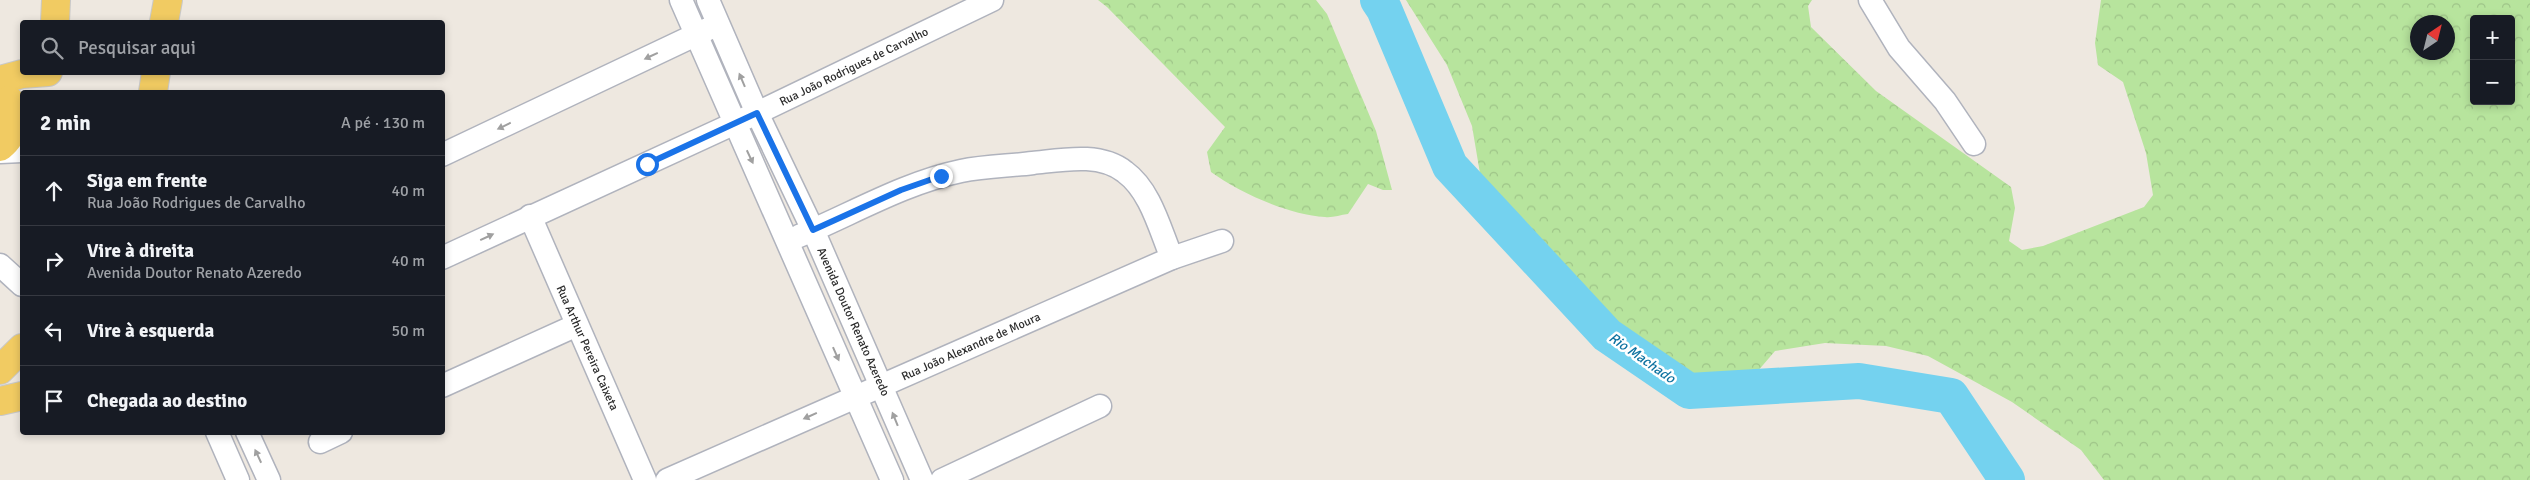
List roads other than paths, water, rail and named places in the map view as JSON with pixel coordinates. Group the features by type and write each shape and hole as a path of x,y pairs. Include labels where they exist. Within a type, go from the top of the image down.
{"main road":[{"path":"55,20 56,0"},
{"path":"164,20 168,0"},
{"path":"0,147 9,139 13,128 14,117 8,96 21,75"},
{"path":"54,75 54,90"},
{"path":"152,90 155,75"},
{"path":"0,370 20,350"},
{"path":"0,401 20,396"}],"street":[{"path":"681,0 889,473 910,455"},
{"name":"Avenida Doutor Renato Azeredo","path":"708,0 757,113 813,230 922,480"},
{"name":"Rua João Rodrigues de Carvalho","path":"445,257 757,113 992,0"},
{"path":"1870,0 1899,48 1946,101 1974,144"},
{"path":"445,154 718,24"},
{"path":"0,152 20,152"},
{"path":"788,240 901,190 955,172 1068,158 1094,160 1125,171 1138,185 1149,204 1172,258"},
{"name":"Rua Arthur Pereira Caixeta","path":"530,216 645,480"},
{"name":"Rua João Alexandre de Moura","path":"667,480 854,396 881,386 1172,258 1222,241"},
{"path":"0,265 20,283"},
{"path":"822,324 849,314"},
{"path":"445,385 577,325"},
{"path":"942,480 1100,406"},
{"path":"218,435 238,480"},
{"path":"247,435 269,480"},
{"path":"320,442 335,435"}],"waterway":[{"name":"Rio Machado","path":"1378,0 1384,9 1450,166 1607,335 1689,391 1859,381 1951,396 2007,480"}]}
